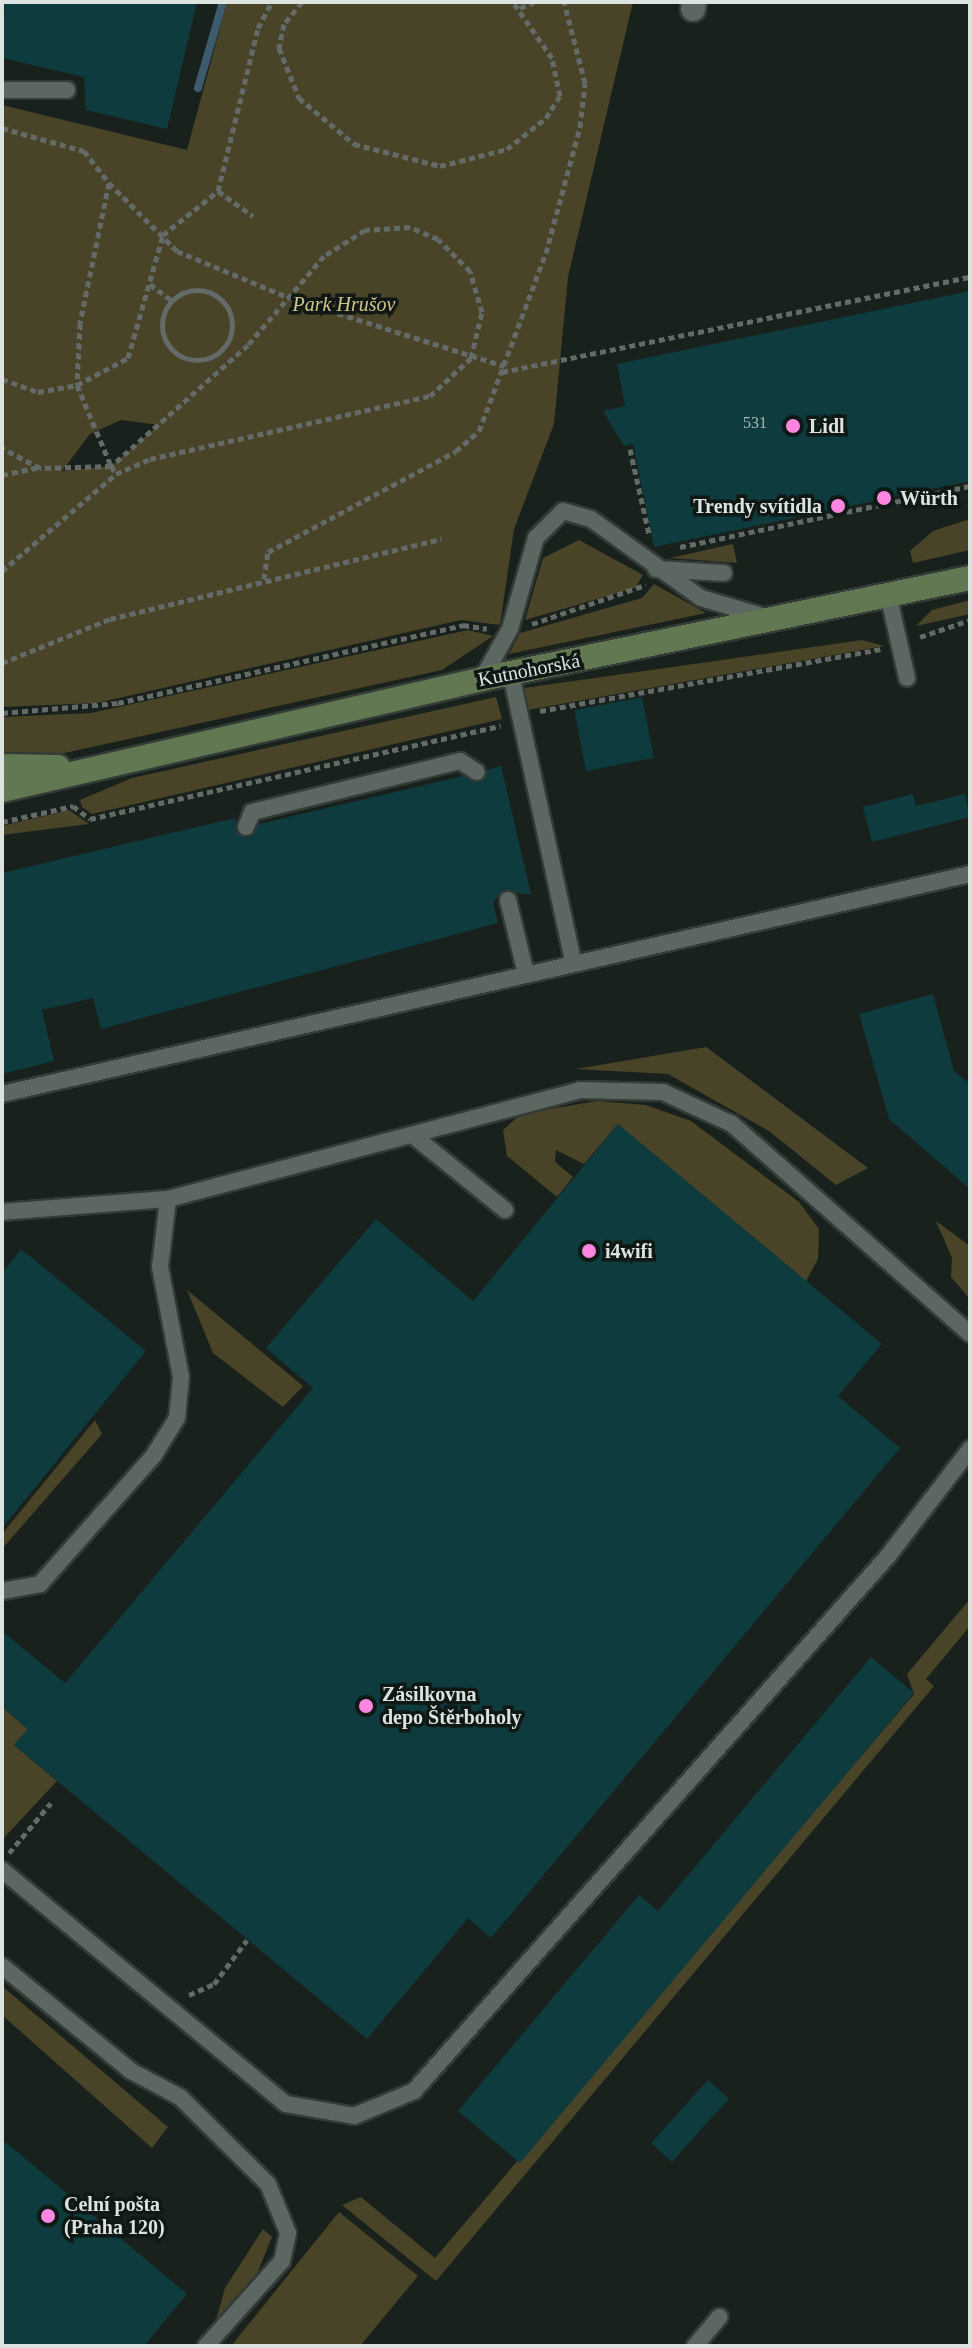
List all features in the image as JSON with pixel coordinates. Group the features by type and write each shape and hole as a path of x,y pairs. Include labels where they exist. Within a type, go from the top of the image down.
{"main road":[{"name":"Kutnohorská","path":"2,790 89,767 482,679 889,598 970,578"},
{"name":"Kutnohorská","path":"2,766 89,767"}],"lane":[{"path":"2,90 67,90"},
{"path":"482,679 510,629 536,538 551,519 563,511 591,519 652,574 701,598 780,620"},
{"path":"652,574 724,573"},
{"path":"889,598 907,678"},
{"path":"511,674 517,720 573,960"},
{"path":"246,827 252,812 460,761 477,772"},
{"path":"2,1094 525,970 970,874"},
{"path":"508,900 525,970"},
{"path":"2,1212 168,1199 415,1137 580,1090 663,1092 732,1124 970,1334"},
{"path":"415,1137 505,1210"},
{"path":"2,1591 40,1584 154,1455 177,1418 181,1377 160,1267 168,1199"},
{"path":"2,1870 286,2104 354,2116 414,2091 888,1556 970,1449"},
{"path":"2,1966 131,2071 180,2097 268,2184 288,2233 268,2284 206,2346"},
{"path":"695,2346 719,2317"}],"path":[{"path":"2,379 28,392 77,385 128,358 163,235 218,191 258,28 272,2"},
{"path":"302,2 284,24 279,48 299,98 354,144 440,166 507,149 555,105 558,71 513,2"},
{"path":"519,8 534,2"},
{"path":"264,579 264,559 281,543 467,444 503,369 558,218 580,127 585,83 564,2"},
{"path":"2,128 84,151 109,183 177,251 290,298 472,355 503,369 970,277"},
{"path":"109,183 80,323 77,385 116,474"},
{"path":"218,191 253,216"},
{"path":"2,475 40,468 111,466 290,298 351,236 410,227 438,239 470,271 482,312 472,355 444,388 416,401 150,459 116,474 2,571"},
{"path":"150,284 171,300"},
{"path":"192,289 224,303 230,337 215,355 182,357 165,342 161,320 171,300 192,289"},
{"path":"2,448 40,468"},
{"path":"630,449 652,546"},
{"path":"662,551 970,486"},
{"path":"2,663 110,619 264,579 441,539"},
{"path":"523,626 639,593 652,574"},
{"path":"2,822 73,806 90,819 517,720 884,648 902,653 921,649 924,631 970,620"},
{"path":"2,713 118,703 463,625 497,631"},
{"path":"8,1854 51,1803"},
{"path":"2,1848 20,1863"},
{"path":"178,1995 214,1984 247,1940"}],"green space":[{"name":"Park Hrušov","path":"227,2 633,2 568,277 554,424 514,529 500,625 461,620 97,703 2,707 2,105 187,150","holes":["121,420 159,425 111,466 62,471 90,434"]},
{"path":"970,519 970,550 913,563 910,551 933,531"},
{"path":"579,540 643,575 635,588 525,620 543,558"},
{"path":"733,544 737,563 670,558"},
{"path":"654,584 706,613 509,654 520,633 642,598"},
{"path":"970,600 970,614 916,626 932,610"},
{"path":"468,630 493,636 442,670 60,754 2,759 2,717 91,713"},
{"path":"862,640 884,646 528,710 524,688"},
{"path":"496,697 502,719 92,814 82,807 80,800 132,778"},
{"path":"69,810 89,824 2,835 2,826"},
{"path":"706,1047 868,1168 836,1185 769,1131 668,1074 576,1069"},
{"path":"597,1101 646,1105 691,1121 799,1202 819,1229 818,1259 806,1281 617,1125 584,1164 556,1150 555,1162 573,1177 557,1197 507,1156 503,1130 521,1114"},
{"path":"936,1221 970,1246 969,1298 951,1277 952,1258"},
{"path":"187,1290 303,1386 283,1407 213,1353"},
{"path":"95,1420 102,1434 2,1549 2,1534"},
{"path":"970,1599 970,1626 926,1679 934,1686 436,2281 342,2205 361,2197 435,2258 914,1694 907,1674"},
{"path":"2,1707 28,1729 14,1745 57,1781 2,1840"},
{"path":"2,1986 168,2127 152,2148 2,2015"},
{"path":"339,2212 418,2276 360,2346 231,2346"},
{"path":"263,2229 272,2237 256,2276 216,2320 225,2288"}],"building":[{"path":"5,2 197,2 167,129 86,110 84,77 2,58"},
{"name":"Lidl","path":"970,291 970,481 654,547 633,444 624,446 603,411 625,406 617,364"},
{"path":"642,697 654,758 586,771 574,710"},
{"path":"501,766 531,894 501,892 493,903 498,923 101,1029 93,998 42,1010 54,1061 2,1074 2,873 235,818 237,833 248,838 259,824 463,776 481,782 487,770"},
{"path":"913,794 916,806 965,794 970,817 872,842 863,807"},
{"path":"933,994 954,1071 970,1084 970,1189 889,1119 859,1014"},
{"name":"Zásilkovna depo Štěrboholy","path":"618,1124 882,1344 838,1396 900,1448 491,1938 468,1918 367,2039 14,1745 28,1729 2,1707 2,1631 65,1683 313,1388 266,1348 376,1219 473,1301"},
{"path":"21,1249 146,1351 2,1528 2,1273"},
{"path":"871,1657 914,1693 520,2163 458,2111 639,1895 658,1911"},
{"path":"708,2080 729,2099 672,2162 651,2143"},
{"name":"Celní pošta (Praha 120)","path":"2,2139 187,2294 144,2346 2,2346"}],"waterway":[{"path":"198,88 223,2"}],"place":[{"name":"Lidl","path":"793,426"},
{"name":"Würth","path":"884,498"},
{"name":"Trendy svítidla","path":"838,506"},
{"name":"i4wifi","path":"589,1251"},
{"name":"Zásilkovna depo Štěrboholy","path":"366,1706"},
{"name":"Celní pošta (Praha 120)","path":"48,2216"}]}
